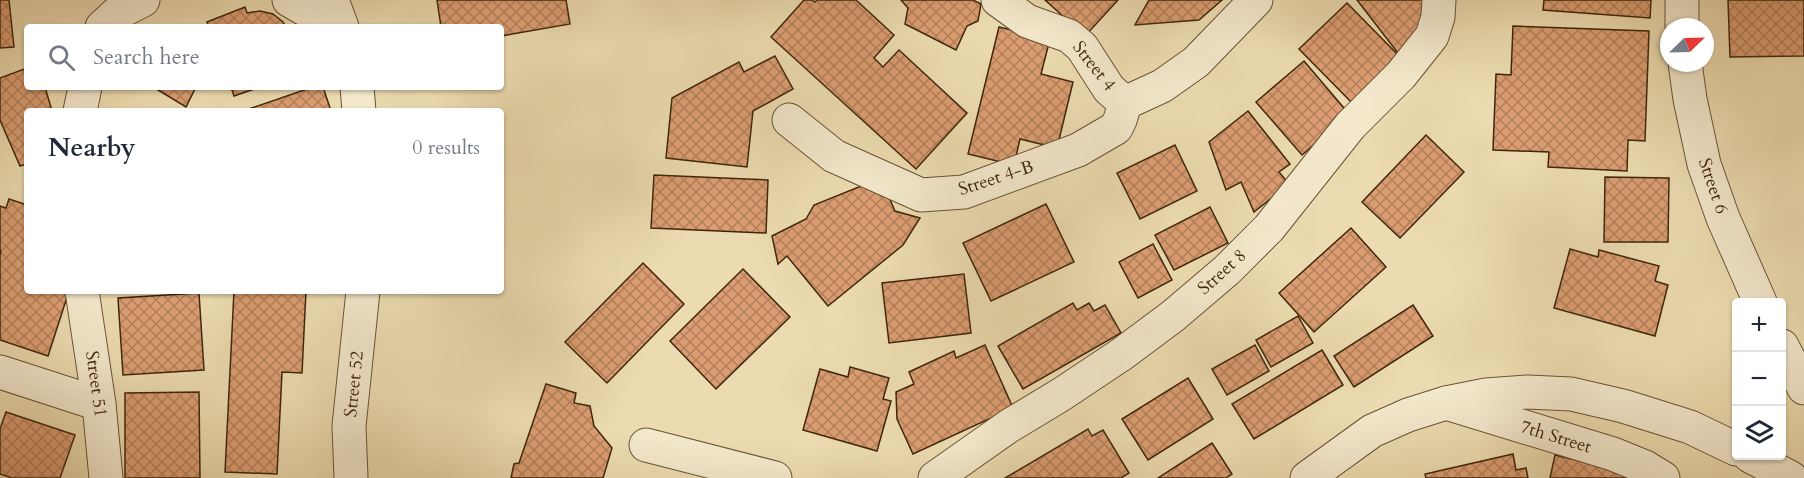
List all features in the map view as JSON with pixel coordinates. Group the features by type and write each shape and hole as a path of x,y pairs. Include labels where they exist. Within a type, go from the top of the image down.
{"street":[{"path":"105,24 116,14 143,0"},
{"path":"289,0 315,15 325,24"},
{"path":"332,0 341,24"},
{"name":"Street 4","path":"998,0 1027,21 1069,36 1082,47 1109,89 1125,103"},
{"path":"1125,103 1161,86 1196,62 1256,0"},
{"name":"Street 8","path":"935,478 1009,426 1122,354 1227,270 1269,228 1350,126 1401,75 1432,36 1438,17 1438,0"},
{"path":"1682,0 1682,18"},
{"name":"Street 6","path":"1686,72 1704,164 1723,218 1758,298"},
{"path":"81,108 84,90"},
{"path":"357,90 359,108"},
{"name":"Street 4-B","path":"789,120 834,156 921,195 964,192 1078,150 1116,128 1125,103"},
{"name":"Street 51","path":"82,294 99,404 106,478"},
{"name":"Street 52","path":"351,478 349,426 363,294"},
{"path":"1785,352 1804,388"},
{"path":"0,372 99,404"},
{"path":"1307,478 1372,431 1408,415 1446,403 1486,395 1528,392 1571,394 1623,406 1690,427 1732,447"},
{"name":"7th Street","path":"1446,403 1613,454 1645,467 1663,478"},
{"path":"646,445 775,478"},
{"path":"1757,460 1791,478"}],"building":[{"path":"0,0 9,0 14,47 0,48"},
{"path":"437,0 566,0 570,24 504,35 504,24 441,24"},
{"path":"804,0 815,2 817,0 856,0 894,35 874,58 883,67 899,50 967,113 916,169 771,37"},
{"path":"901,0 973,0 981,4 978,21 967,26 956,50 905,24 908,8"},
{"path":"1045,0 1118,0 1085,36"},
{"path":"1149,0 1222,0 1199,20 1135,25"},
{"path":"1357,0 1432,0 1433,12 1401,57"},
{"path":"1544,0 1651,0 1650,18 1543,10"},
{"path":"1728,0 1804,0 1804,56 1730,57"},
{"path":"1347,3 1401,58 1354,105 1299,49"},
{"path":"245,7 247,13 260,11 273,14 284,24 208,24 207,22"},
{"path":"1513,26 1649,31 1645,141 1628,140 1627,171 1548,167 1549,152 1493,150 1496,74 1511,75"},
{"path":"999,27 1050,39 1041,74 1073,82 1057,148 1020,139 1014,165 968,154"},
{"path":"775,56 793,89 753,111 747,167 666,158 672,98 739,62 744,72"},
{"path":"1304,61 1349,114 1302,155 1256,102"},
{"path":"24,69 24,90 46,90 51,108 24,108 24,165 20,166 0,120 0,78"},
{"path":"158,90 194,90 186,107"},
{"path":"232,90 251,90 234,96"},
{"path":"304,90 324,90 330,108 252,108"},
{"path":"1248,111 1290,164 1279,172 1289,184 1254,212 1241,182 1226,190 1209,142"},
{"path":"1426,135 1464,172 1400,238 1362,202"},
{"path":"1175,145 1197,191 1140,219 1117,173"},
{"path":"654,175 768,180 766,233 651,228"},
{"path":"1605,177 1669,178 1668,242 1604,242"},
{"path":"871,182 885,188 895,211 920,218 903,245 828,306 787,256 778,264 772,236 806,219 814,205"},
{"path":"9,199 24,204 24,294 68,294 48,356 0,340 0,206 6,208"},
{"path":"1046,204 1074,262 991,301 963,243"},
{"path":"1210,207 1228,243 1174,270 1155,235"},
{"path":"1351,228 1386,267 1314,332 1279,293"},
{"path":"1153,244 1172,280 1138,298 1119,262"},
{"path":"1570,249 1598,257 1599,250 1659,266 1655,281 1668,285 1655,336 1554,308"},
{"path":"643,263 684,304 607,383 565,342"},
{"path":"743,269 790,317 716,389 670,341"},
{"path":"964,274 971,333 889,343 882,283"},
{"path":"199,294 204,370 123,375 118,298"},
{"path":"234,294 306,294 302,373 282,372 277,474 225,472"},
{"path":"1073,303 1077,310 1089,303 1094,311 1105,305 1121,333 1023,389 998,346"},
{"path":"1413,305 1433,336 1354,387 1334,356"},
{"path":"1298,316 1313,343 1271,367 1256,340"},
{"path":"985,345 1013,408 913,454 897,419 896,392 914,384 909,372 954,351 956,358"},
{"path":"1255,345 1269,371 1227,395 1212,369"},
{"path":"1322,350 1343,385 1254,439 1232,404"},
{"path":"850,367 889,378 883,399 891,401 877,451 803,430 820,369 848,377"},
{"path":"1188,378 1213,419 1148,460 1122,419"},
{"path":"546,384 576,393 574,403 590,406 594,426 612,448 603,478 511,478 514,464 519,463"},
{"path":"199,392 200,478 125,478 125,393"},
{"path":"6,412 75,435 60,478 12,478 0,474 0,429"},
{"path":"1088,429 1092,436 1103,430 1129,473 1121,478 1005,478"},
{"path":"1212,443 1232,474 1226,478 1158,478"},
{"path":"1513,454 1516,470 1526,468 1528,478 1426,478 1425,474"},
{"path":"1555,455 1651,478 1550,478"}]}
